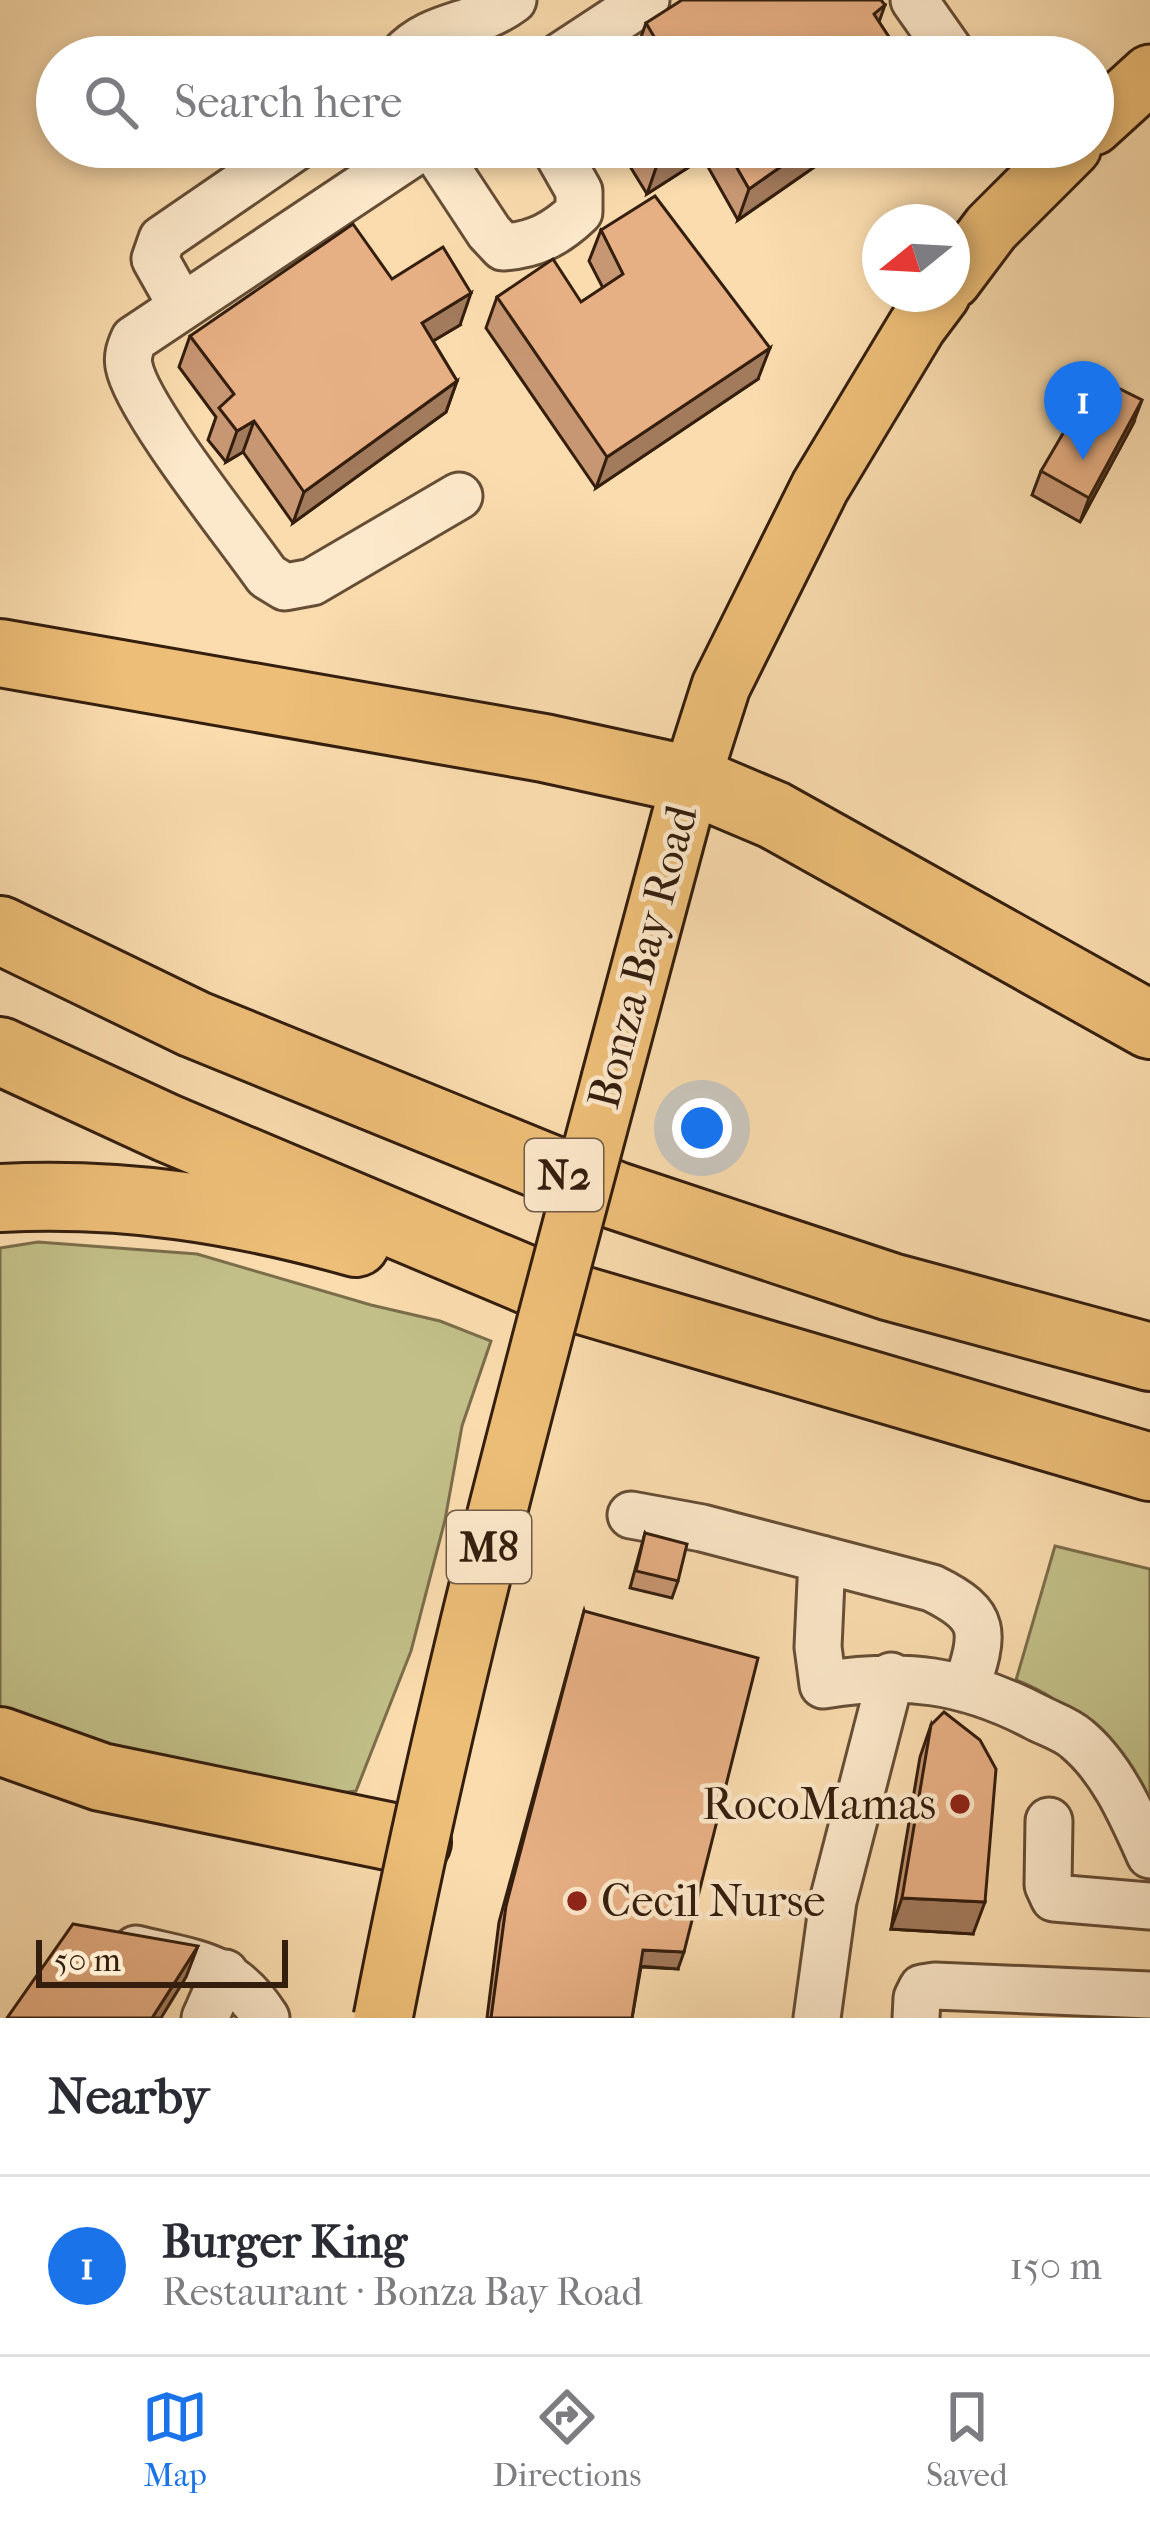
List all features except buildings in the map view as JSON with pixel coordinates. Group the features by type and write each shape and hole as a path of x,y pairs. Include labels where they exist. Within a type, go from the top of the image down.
{"highway":[{"path":"0,653 544,748 691,780 774,815 1150,1025"},
{"name":"N2","path":"0,930 194,1024 617,1196 891,1287 1150,1358"},
{"name":"N2","path":"0,1051 167,1128 561,1294 1150,1467"},
{"path":"0,1198 110,1196 245,1216 810,1370"},
{"path":"0,1741 101,1777 417,1842"}],"main road":[{"path":"1114,107 1150,74"},
{"path":"970,257 1051,168"},
{"name":"Bonza Bay Road","path":"383,2018 417,1842 511,1455 691,780 722,686 820,487 927,312"}],"lane":[{"path":"482,36 498,12 513,0"},
{"path":"591,36 646,0"},
{"path":"914,0 939,36"},
{"path":"426,36 439,30 461,36"},
{"path":"182,307 155,259 162,239 265,168"},
{"path":"390,168 134,339 128,362 162,427 267,576 285,587 312,582 459,496"},
{"path":"447,168 503,247 526,246 559,232 579,212 579,190 566,168"},
{"path":"631,1515 702,1528 932,1588 964,1604 976,1618 981,1641 966,1689"},
{"path":"822,1559 818,1647 823,1685 891,1676 947,1682 1014,1705 1076,1738 1110,1777 1145,1834"},
{"path":"818,2018 833,1901 891,1676"},
{"path":"1048,1821 1048,1885 1054,1898 1150,1906"},
{"path":"136,1949 225,1973 251,1995 266,2018"},
{"path":"205,2018 225,1973"},
{"path":"916,2018 922,1988 935,1986 1150,1995"}],"shaded area":[{"path":"38,1242 197,1254 440,1321 491,1341 462,1426 445,1520 411,1651 356,1791 304,1797 0,1727 0,1248"},
{"path":"1055,1546 1150,1569 1150,1811 1094,1733 1060,1703 1016,1680"}],"place":[{"name":"Burger King","path":"1083,460"},
{"name":"RocoMamas","path":"960,1804"},
{"name":"Cecil Nurse","path":"577,1901"}]}
